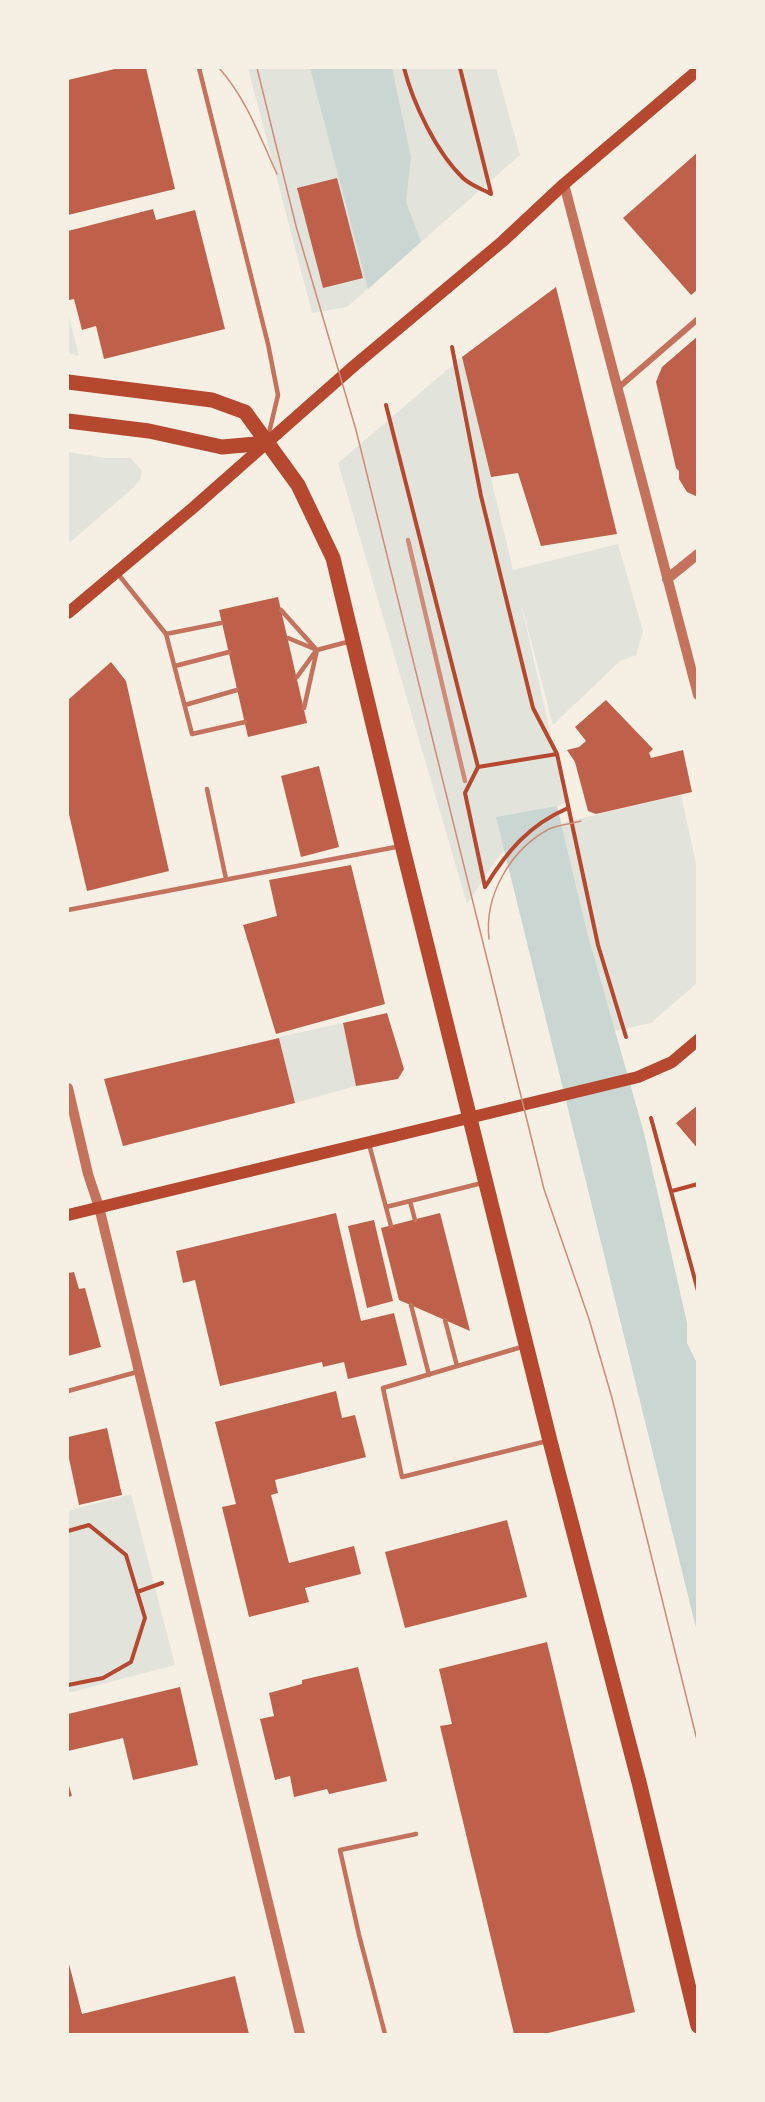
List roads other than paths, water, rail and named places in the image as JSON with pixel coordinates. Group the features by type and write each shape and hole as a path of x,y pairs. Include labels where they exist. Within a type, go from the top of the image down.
{"main road":[{"path":"68,613 355,365 503,241 564,184 698,70"},
{"path":"68,382 212,400 245,412 298,485 333,558 550,1441 639,1782 698,2026"},
{"path":"68,421 149,431 222,447 267,443"},
{"path":"68,1215 650,1073 672,1062 698,1040"}],"street":[{"path":"564,184 698,695"},
{"path":"617,389 698,319"},
{"path":"667,579 698,554"},
{"path":"68,1088 300,2034"}],"lane":[{"path":"199,68 268,344 278,395 267,443"},
{"path":"116,572 166,634 192,734 245,722"},
{"path":"281,610 316,650"},
{"path":"166,634 221,623"},
{"path":"288,638 316,650 353,641"},
{"path":"297,677 316,650"},
{"path":"304,708 316,650"},
{"path":"175,666 228,652"},
{"path":"185,705 237,690"},
{"path":"207,789 226,879"},
{"path":"68,910 402,845"},
{"path":"368,1142 391,1226"},
{"path":"386,1207 486,1182"},
{"path":"410,1201 415,1220"},
{"path":"411,1305 429,1374"},
{"path":"445,1320 457,1366"},
{"path":"528,1345 383,1388 402,1477 550,1441"},
{"path":"68,1391 138,1372"},
{"path":"385,2034 340,1850 416,1834"}],"tram line":[{"path":"219,68 245,105 277,174"},
{"path":"257,68 296,226 356,430 544,1189 589,1319 612,1398 698,1744"},
{"path":"489,939 491,907 496,891 502,876 522,849 549,829 581,821"}],"railway":[{"path":"408,540 465,781"}]}
